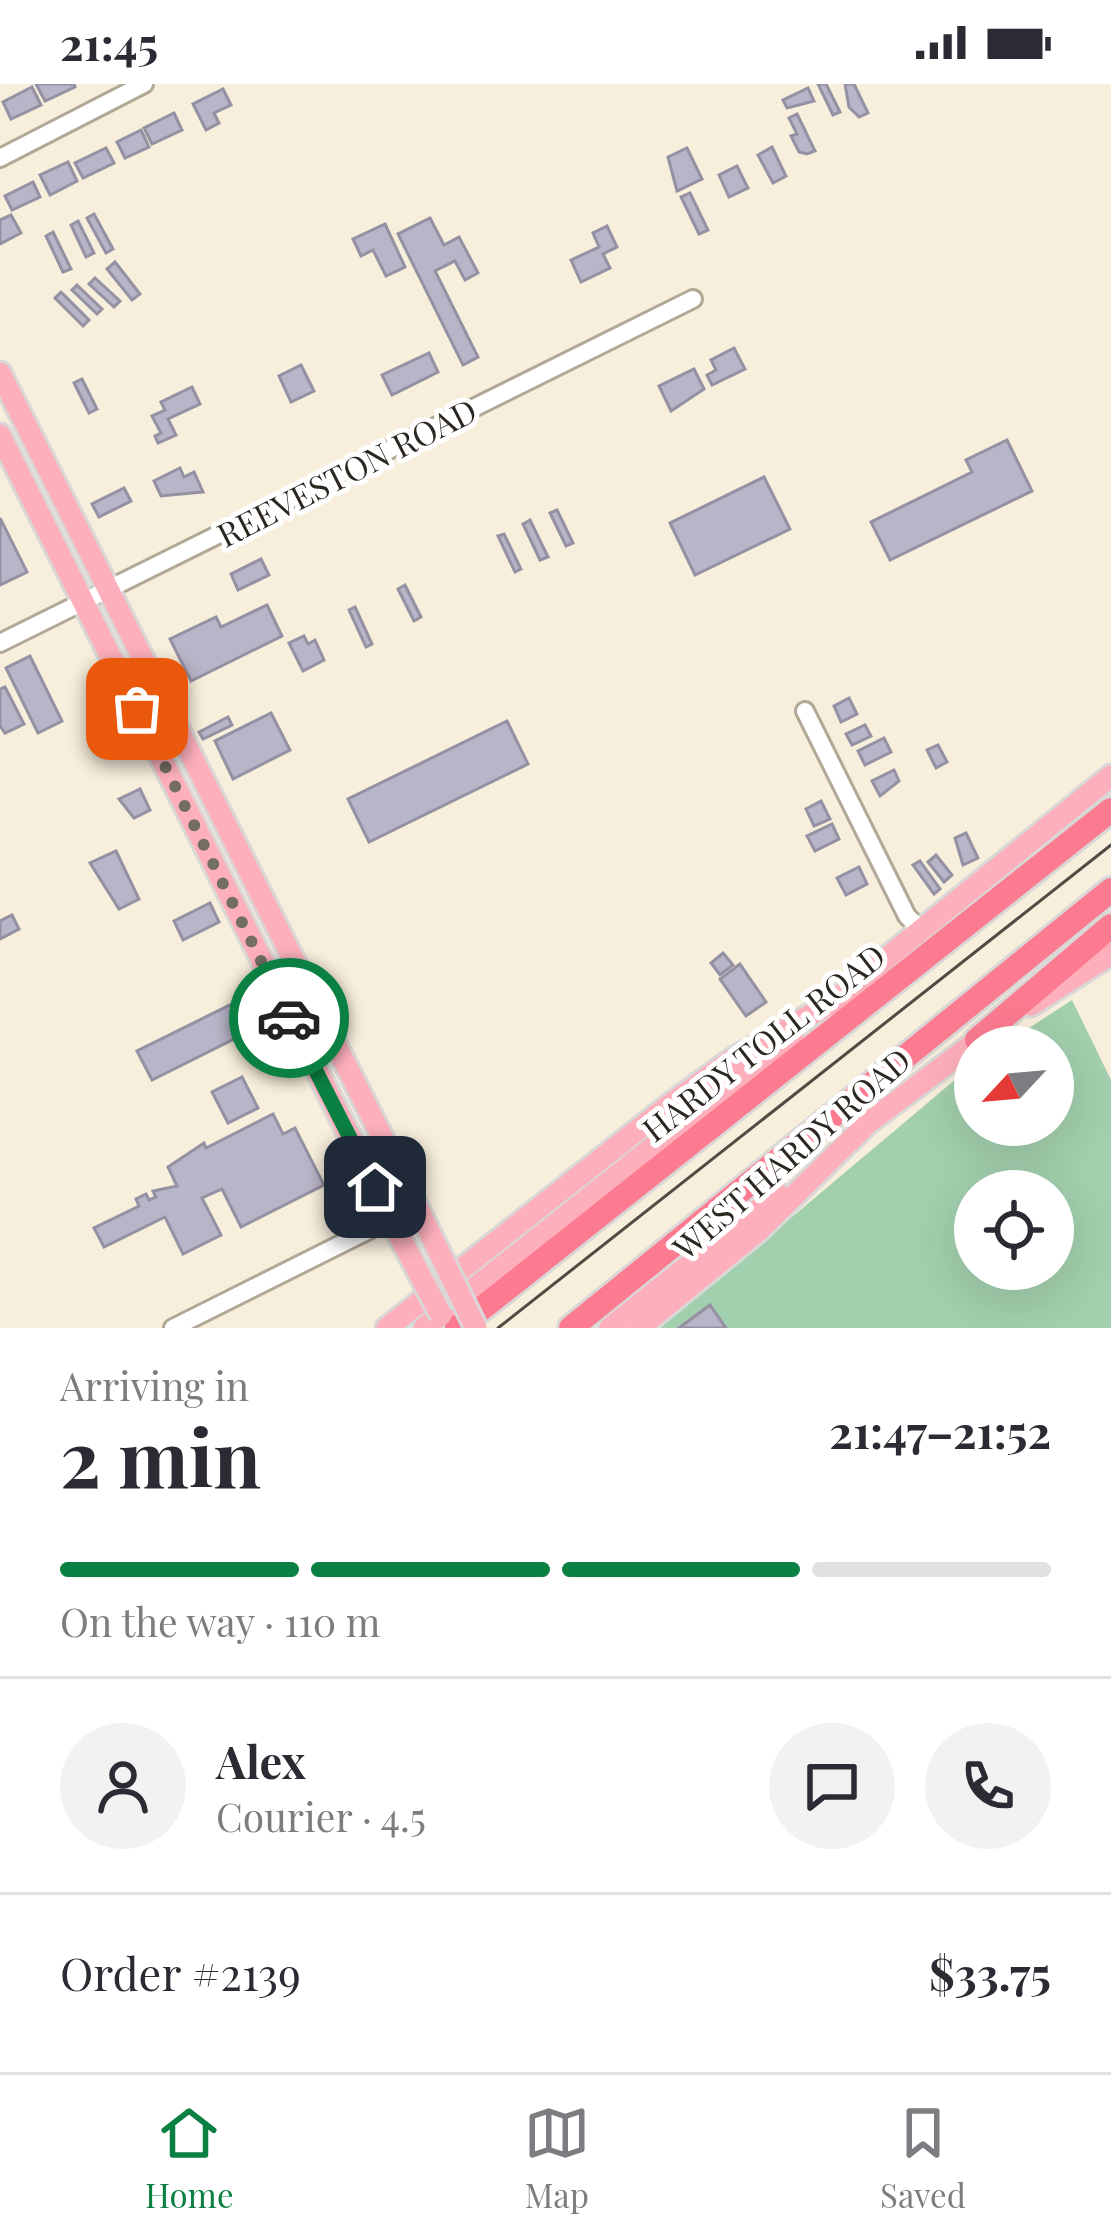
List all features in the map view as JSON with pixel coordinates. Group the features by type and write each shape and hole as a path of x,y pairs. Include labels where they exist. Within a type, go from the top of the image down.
{"highway":[{"name":"HARDY TOLL ROAD","path":"442,1325 1111,810"},
{"path":"571,1328 1111,890"},
{"path":"993,1026 1111,926"}],"main road":[{"path":"1,379 476,1328"},
{"path":"0,435 442,1325 462,1298 1111,776"},
{"path":"203,844 227,833"},
{"name":"WEST HARDY ROAD","path":"999,1026 1111,954"},
{"path":"387,1328 668,1106 733,1059 830,1004"},
{"path":"295,1030 321,1016"},
{"name":"WEST HARDY ROAD","path":"622,1326 758,1231 868,1123 954,1058"}],"street":[{"path":"0,158 144,84"},
{"name":"REEVESTON ROAD","path":"0,643 693,299"},
{"path":"805,711 908,916 920,929"},
{"path":"173,1328 391,1219"}],"green space":[{"path":"1072,1000 1111,1080 1111,1328 660,1328 954,1081 954,1146 1074,1146 1074,1026 1032,1026"}],"building":[{"path":"36,84 74,84 75,87 45,101"},
{"path":"818,84 826,84 840,112 833,115"},
{"path":"845,84 854,84 868,113 859,117 849,107"},
{"path":"32,87 41,105 11,119 3,102"},
{"path":"808,88 814,101 787,108 783,100"},
{"path":"223,89 231,105 214,113 219,123 206,130 193,104"},
{"path":"174,113 182,130 152,144 144,128"},
{"path":"797,114 815,151 807,154 799,152 791,136 797,134 789,118"},
{"path":"141,130 149,147 125,158 117,142"},
{"path":"772,147 786,176 773,183 758,155"},
{"path":"106,148 114,163 83,178 75,163"},
{"path":"687,148 702,179 677,191 668,157"},
{"path":"68,162 77,181 50,195 40,175"},
{"path":"737,166 748,188 729,197 719,175"},
{"path":"33,182 40,197 12,210 5,196"},
{"path":"690,193 708,230 699,234 681,197"},
{"path":"94,214 113,249 106,253 87,218"},
{"path":"11,215 21,233 0,244 0,220"},
{"path":"430,218 444,245 459,237 478,273 465,280 455,261 435,271 478,357 463,365 398,234"},
{"path":"78,221 94,253 86,257 71,225"},
{"path":"385,224 405,267 386,276 373,250 361,256 353,239"},
{"path":"607,226 617,247 603,254 610,268 581,282 571,260 599,247 593,233"},
{"path":"53,232 71,269 63,272 46,236"},
{"path":"115,262 140,294 132,300 107,269"},
{"path":"95,278 120,301 114,307 89,284"},
{"path":"77,285 102,309 97,314 72,290"},
{"path":"61,292 89,320 83,326 55,298"},
{"path":"734,348 745,369 712,385 707,375 716,370 711,360"},
{"path":"429,353 438,372 392,395 382,375"},
{"path":"301,365 314,391 291,402 279,376"},
{"path":"694,369 704,389 671,411 659,386"},
{"path":"82,379 97,409 89,413 74,383"},
{"path":"192,387 200,404 168,419 176,435 158,443 155,436 161,433 152,416 165,410 161,402"},
{"path":"1007,440 1032,491 890,560 871,522 972,472 966,460"},
{"path":"180,468 184,477 194,472 203,492 161,496 154,481"},
{"path":"764,477 790,529 695,575 670,523"},
{"path":"124,488 131,501 99,517 92,504"},
{"path":"557,510 573,543 566,546 550,513"},
{"path":"0,518 27,572 0,585"},
{"path":"530,520 548,557 540,560 523,524"},
{"path":"504,534 521,569 515,572 498,536"},
{"path":"261,559 269,575 238,590 231,574"},
{"path":"405,585 421,617 414,621 398,589"},
{"path":"267,605 282,636 191,681 170,639 216,617 221,627"},
{"path":"355,607 372,644 366,647 349,610"},
{"path":"304,636 308,644 315,640 324,660 303,671 289,643"},
{"path":"30,656 62,721 38,733 6,668"},
{"path":"5,687 24,724 5,733 0,726 0,689"},
{"path":"849,698 857,714 841,722 834,706"},
{"path":"271,713 290,750 233,779 215,741"},
{"path":"228,717 232,725 203,739 199,732"},
{"path":"507,721 528,764 369,842 348,799"},
{"path":"865,725 871,736 852,745 846,734"},
{"path":"884,738 891,752 865,765 858,751"},
{"path":"938,745 947,762 936,768 927,750"},
{"path":"894,770 899,781 880,796 872,781"},
{"path":"140,789 150,810 134,818 119,799"},
{"path":"821,801 830,819 814,826 806,809"},
{"path":"832,824 839,839 815,851 807,836"},
{"path":"966,833 978,858 963,865 955,838"},
{"path":"116,851 139,899 119,909 90,863"},
{"path":"936,855 952,875 944,882 928,862"},
{"path":"920,861 940,889 934,894 913,865"},
{"path":"859,867 867,884 846,895 837,878"},
{"path":"210,903 219,922 183,940 174,921"},
{"path":"12,915 19,929 0,939 0,921"},
{"path":"723,953 733,965 720,975 711,963"},
{"path":"740,964 766,1002 746,1016 720,979"},
{"path":"258,991 272,1020 152,1080 137,1051"},
{"path":"242,1077 258,1108 228,1123 212,1092"},
{"path":"273,1114 283,1134 295,1128 324,1185 241,1227 222,1189 202,1198 221,1235 183,1254 165,1217 104,1247 94,1228 139,1206 136,1199 146,1194 149,1200 156,1197 153,1191 177,1186 168,1167 204,1143 206,1148"},
{"path":"710,1305 726,1328 679,1328"}],"railway":[{"path":"498,1328 1111,845"}],"way so far":[{"path":"137,709 289,1018"}],"route":[{"path":"289,1018 375,1187"}]}
